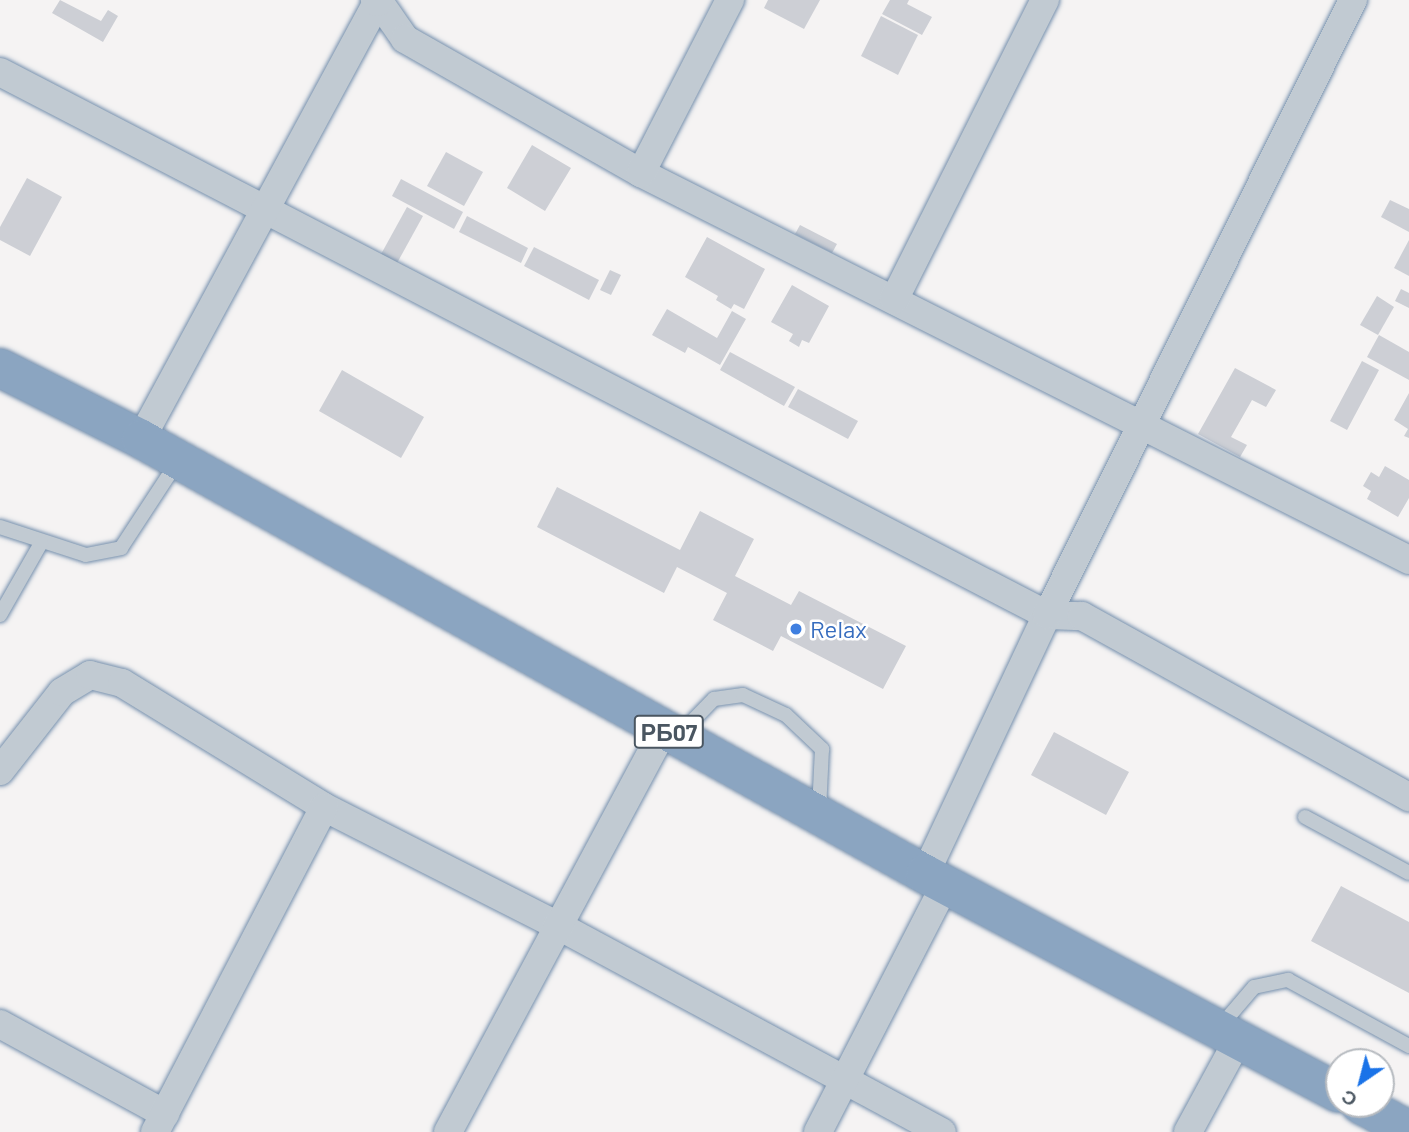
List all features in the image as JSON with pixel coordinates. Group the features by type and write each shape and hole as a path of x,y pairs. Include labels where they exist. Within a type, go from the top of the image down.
{"highway":[{"name":"РБ07","path":"0,368 141,439 935,879 1325,1086"},
{"path":"1386,1118 1409,1130"}],"street":[{"path":"641,173 730,0"},
{"path":"894,300 1045,0"},
{"path":"818,1132 845,1080 935,879 1047,615 1353,0"},
{"path":"141,439 377,1 405,39 641,173 1408,557"},
{"path":"0,72 1047,615 1082,616 1409,797"},
{"path":"0,771 62,692 90,675 122,683 324,807 557,925 942,1132"},
{"path":"448,1132 557,925 671,733"},
{"path":"0,1024 160,1123 324,807"},
{"path":"1188,1132 1228,1035"}],"lane":[{"path":"0,527 41,543 86,555 121,548 178,460"},
{"path":"0,615 41,543"},
{"path":"671,733 714,699 743,695 786,715 822,749 818,815"},
{"path":"1305,817 1409,873"},
{"path":"1228,1035 1254,987 1287,980 1409,1046"}],"building":[{"path":"60,0 101,21 108,10 118,16 103,42 52,13"},
{"path":"768,0 820,0 804,29 764,8"},
{"path":"890,0 909,0 907,4 932,17 922,35 882,14"},
{"path":"881,16 918,35 898,75 861,56"},
{"path":"532,145 571,168 545,211 507,188"},
{"path":"446,152 483,172 464,206 427,186"},
{"path":"27,178 62,197 30,256 0,240 0,227"},
{"path":"401,179 463,212 454,229 392,196"},
{"path":"1390,200 1409,209 1409,232 1381,217"},
{"path":"407,207 423,216 396,265 380,256"},
{"path":"467,216 528,248 521,263 459,232"},
{"path":"800,225 837,244 832,253 795,234"},
{"path":"707,237 765,269 744,309 734,304 731,309 716,300 718,296 685,277"},
{"path":"1409,240 1409,276 1394,268"},
{"path":"534,247 599,280 589,300 524,266"},
{"path":"610,270 621,275 611,295 600,290"},
{"path":"792,285 829,306 809,343 802,340 799,347 789,341 793,334 771,322"},
{"path":"1401,289 1409,293 1409,308 1395,301"},
{"path":"1377,296 1394,307 1378,335 1360,325"},
{"path":"667,309 717,338 732,311 746,319 720,365 688,347 685,353 652,335"},
{"path":"1379,335 1409,352 1409,380 1367,357"},
{"path":"730,352 795,387 784,406 720,370"},
{"path":"1362,361 1379,370 1347,430 1330,421"},
{"path":"1235,368 1276,390 1266,407 1252,400 1231,437 1247,445 1240,457 1198,434"},
{"path":"342,370 424,417 401,458 319,411"},
{"path":"798,389 858,421 848,439 788,407"},
{"path":"1409,393 1409,438 1404,436 1408,429 1394,420"},
{"path":"1385,466 1409,480 1409,498 1398,517 1367,499 1371,491 1363,486 1371,472 1379,477"},
{"path":"557,487 680,550 700,511 754,539 735,576 791,605 799,591 906,646 883,689 781,636 773,651 713,620 727,593 677,567 664,593 537,527"},
{"path":"1054,732 1129,772 1106,815 1031,775"},
{"path":"1341,886 1409,922 1409,993 1311,941"}],"place":[{"name":"Relax","path":"796,629"}]}
